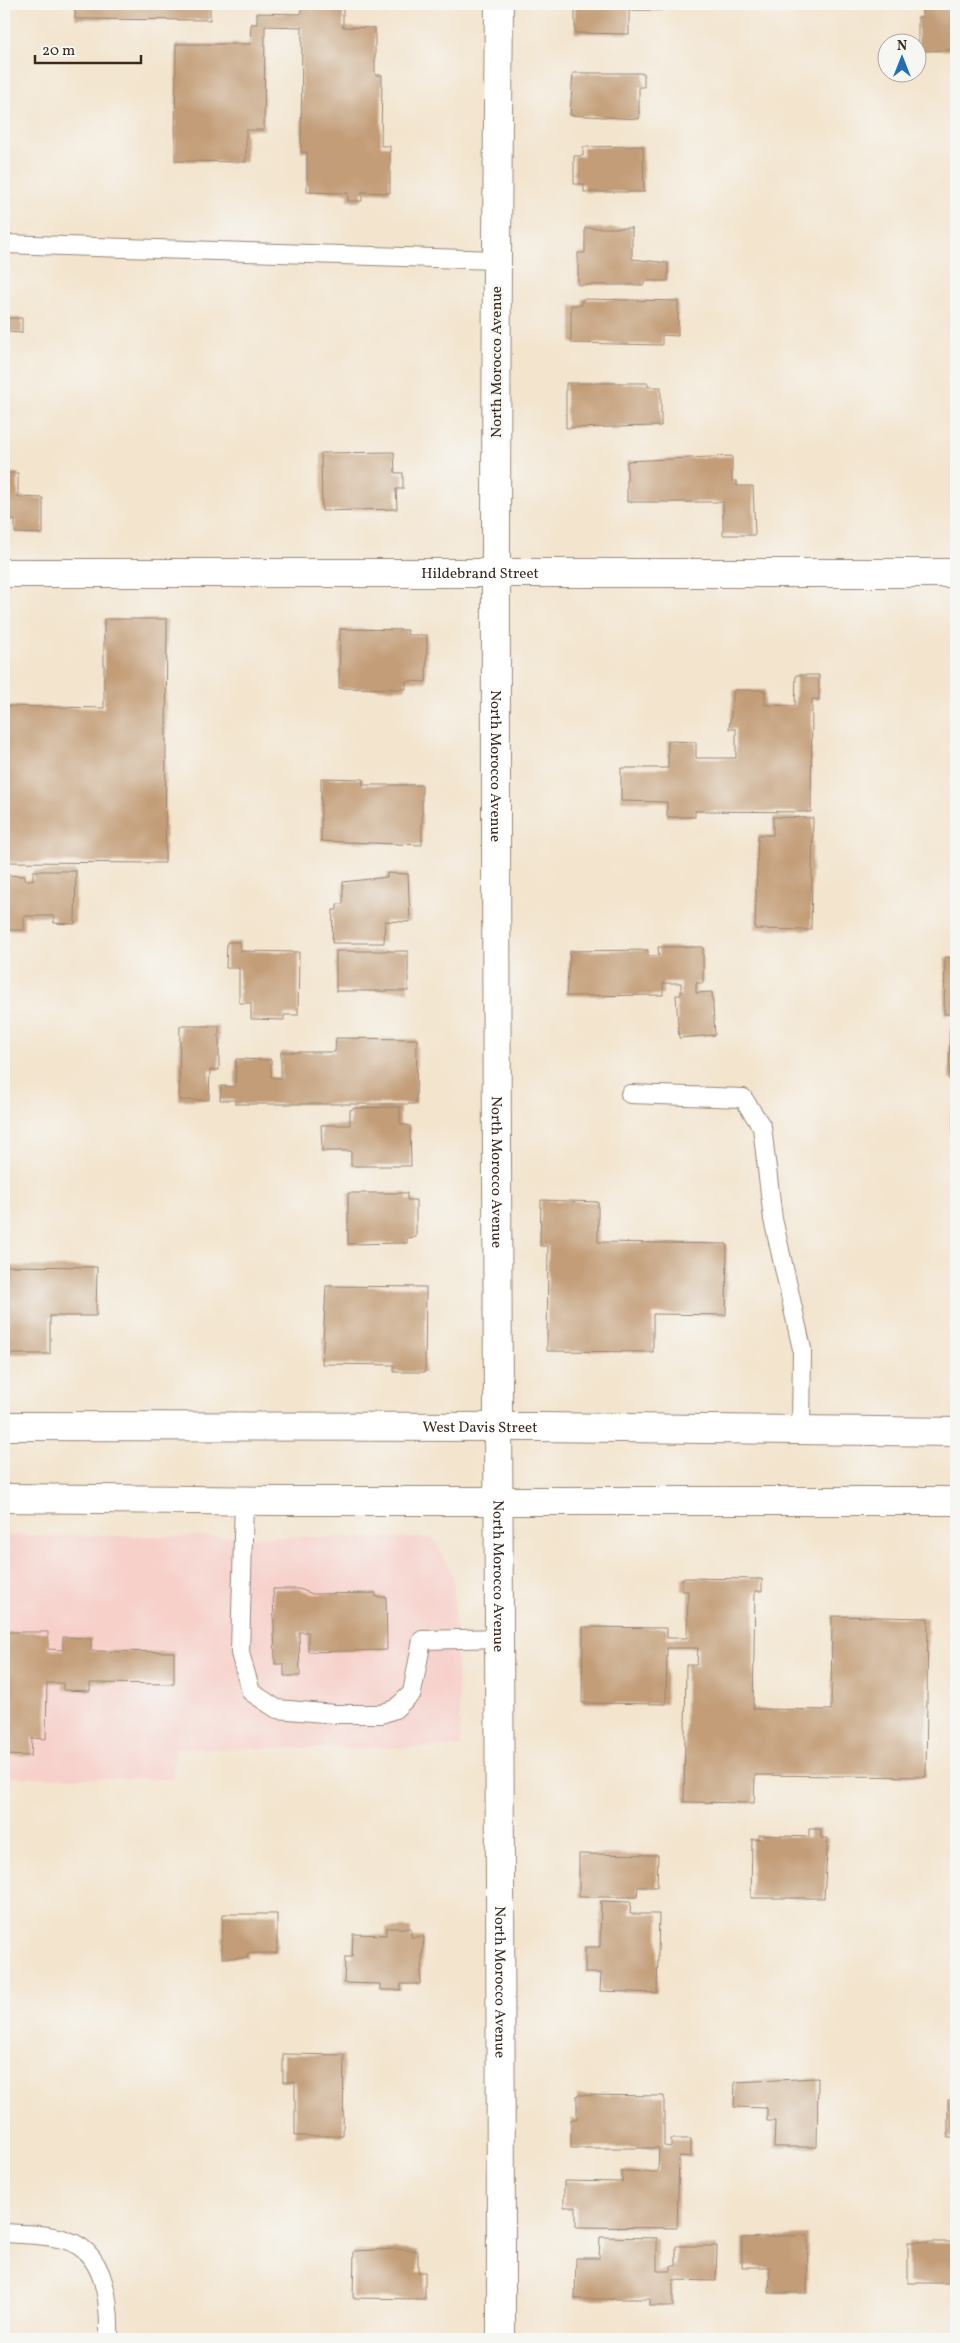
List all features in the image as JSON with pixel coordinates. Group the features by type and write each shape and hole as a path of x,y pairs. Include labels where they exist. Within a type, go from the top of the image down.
{"street":[{"name":"North Morocco Avenue","path":"499,4 494,572 498,1499 501,1638 501,2339"},
{"name":"Hildebrand Street","path":"4,573 956,573"},
{"name":"West Davis Street","path":"4,1426 498,1427 956,1432"},
{"path":"4,1498 956,1501"}],"lane":[{"path":"4,244 496,260"},
{"path":"630,1094 743,1098 762,1127 773,1219 802,1349 800,1429"},
{"path":"244,1500 240,1653 251,1692 278,1709 335,1714 381,1714 395,1709 412,1693 422,1640 501,1638"},
{"path":"4,2233 66,2240 80,2247 92,2258 104,2284 109,2339"}],"shaded area":[{"path":"4,1535 433,1538 453,1575 461,1747 175,1749 174,1779 4,1777"}],"building":[{"path":"75,4 210,4 210,20 75,19"},
{"path":"301,4 343,4 343,27 375,28 375,75 382,75 381,146 390,146 390,193 362,192 362,201 348,201 348,193 307,192 307,152 301,152 302,27 265,26 264,130 246,130 246,162 175,161 176,44 250,44 251,24 257,24 257,13 301,14"},
{"path":"575,4 662,4 662,10 629,10 629,34 575,33"},
{"path":"922,4 956,4 956,50 928,51 928,32 918,32 918,17 922,17"},
{"path":"573,73 644,73 644,87 639,87 639,119 570,115"},
{"path":"643,146 644,192 584,192 584,184 574,184 574,156 583,156 583,147"},
{"path":"585,228 632,228 632,259 668,263 668,281 644,281 644,285 578,285 578,253 585,253"},
{"path":"582,299 678,301 678,336 662,335 662,345 571,343 571,305 582,305"},
{"path":"4,312 6,312 6,318 22,318 22,333 7,332 7,343 4,343"},
{"path":"4,381 7,382 7,416 4,416"},
{"path":"566,383 648,383 648,387 661,387 661,426 566,428"},
{"path":"394,452 395,473 403,473 403,489 396,489 397,509 322,511 321,453"},
{"path":"732,456 732,481 737,481 737,486 753,486 755,535 723,535 723,502 627,502 627,461"},
{"path":"4,473 18,473 18,497 43,498 43,534 15,533 15,520 4,520"},
{"path":"104,619 167,619 165,863 4,862 4,706 104,708"},
{"path":"340,629 408,630 407,635 427,635 426,682 406,681 406,689 339,688"},
{"path":"796,675 819,675 819,700 812,699 811,812 695,811 695,817 667,817 667,802 621,801 621,768 668,768 668,741 696,742 696,758 736,758 736,729 729,729 734,690 765,690 765,705 795,706"},
{"path":"321,778 363,779 363,785 422,785 422,845 321,841"},
{"path":"773,817 813,818 811,930 755,929 758,835 773,835"},
{"path":"33,871 76,871 75,924 54,923 54,916 24,916 24,930 4,930 4,875 25,876 25,880 33,880"},
{"path":"387,873 408,874 410,922 385,921 384,943 332,943 333,910 337,910 337,904 343,904 343,882 387,877"},
{"path":"227,942 240,942 240,951 299,952 298,1015 284,1015 284,1020 251,1019 251,1003 239,1003 239,968 226,968"},
{"path":"658,947 703,947 703,983 696,983 696,993 712,992 715,1035 679,1038 676,995 681,995 681,983 663,983 663,995 566,996 570,951 648,950 648,956 659,956"},
{"path":"336,951 408,951 408,991 336,991"},
{"path":"945,957 956,958 956,1014 944,1014"},
{"path":"180,1026 219,1026 219,1070 210,1070 209,1100 179,1100"},
{"path":"956,1028 956,1080 949,1080 950,1029"},
{"path":"336,1038 417,1039 416,1104 235,1104 235,1100 220,1100 221,1086 235,1087 236,1059 271,1060 271,1077 281,1078 281,1052 335,1052"},
{"path":"400,1107 400,1124 410,1126 411,1166 351,1166 351,1151 322,1151 321,1125 350,1125 350,1110 355,1108"},
{"path":"953,1113 956,1113 956,1162 953,1162"},
{"path":"348,1193 407,1193 407,1200 416,1200 416,1237 407,1238 407,1243 348,1244"},
{"path":"541,1200 598,1202 598,1242 727,1244 726,1315 653,1314 653,1352 547,1351 548,1246 540,1246"},
{"path":"6,1266 97,1267 96,1316 50,1316 50,1354 9,1354"},
{"path":"326,1286 426,1287 425,1372 394,1372 394,1365 322,1364"},
{"path":"682,1578 762,1579 762,1591 755,1591 753,1709 831,1710 832,1616 928,1618 926,1777 755,1775 754,1803 684,1802 686,1665 697,1665 698,1648 667,1648 666,1704 582,1703 583,1627 667,1628 667,1638 687,1638 688,1591 682,1591"},
{"path":"273,1589 299,1589 313,1594 376,1593 376,1597 386,1597 387,1650 308,1652 308,1632 299,1632 300,1676 284,1676 284,1664 275,1664"},
{"path":"4,1632 48,1632 48,1649 63,1650 63,1637 91,1638 91,1651 174,1652 174,1684 90,1683 90,1691 63,1690 63,1683 47,1683 46,1739 32,1738 31,1756 4,1755"},
{"path":"809,1829 821,1829 821,1838 828,1838 824,1898 751,1898 752,1839 759,1839 759,1835 809,1837"},
{"path":"579,1854 658,1855 657,1887 638,1887 637,1897 579,1897"},
{"path":"601,1901 631,1902 630,1914 659,1914 657,1993 600,1991 601,1973 585,1973 585,1947 600,1947"},
{"path":"223,1914 277,1914 277,1953 247,1953 247,1958 222,1958"},
{"path":"386,1928 411,1928 411,1937 424,1937 420,1984 401,1984 401,1990 380,1990 380,1984 344,1983 345,1957 352,1957 353,1934 386,1935"},
{"path":"283,2054 344,2055 343,2136 295,2136 295,2082 283,2082"},
{"path":"818,2078 817,2147 774,2147 775,2121 767,2121 767,2108 734,2107 735,2082"},
{"path":"577,2095 664,2096 664,2146 671,2147 671,2139 691,2139 691,2157 679,2156 677,2228 576,2227 576,2207 564,2207 564,2181 622,2182 622,2171 658,2172 659,2148 571,2148 571,2119 577,2119"},
{"path":"948,2100 956,2100 956,2138 948,2138"},
{"path":"808,2235 807,2293 769,2293 770,2267 742,2267 742,2238"},
{"path":"600,2237 657,2238 657,2271 671,2271 671,2266 676,2266 676,2246 717,2246 716,2281 673,2280 673,2306 650,2306 650,2299 575,2299 576,2258 599,2258"},
{"path":"908,2242 956,2242 956,2283 908,2283"},
{"path":"396,2249 418,2251 418,2272 425,2272 425,2299 353,2298 354,2251"},
{"path":"4,2257 6,2257 5,2302 4,2302"}]}
